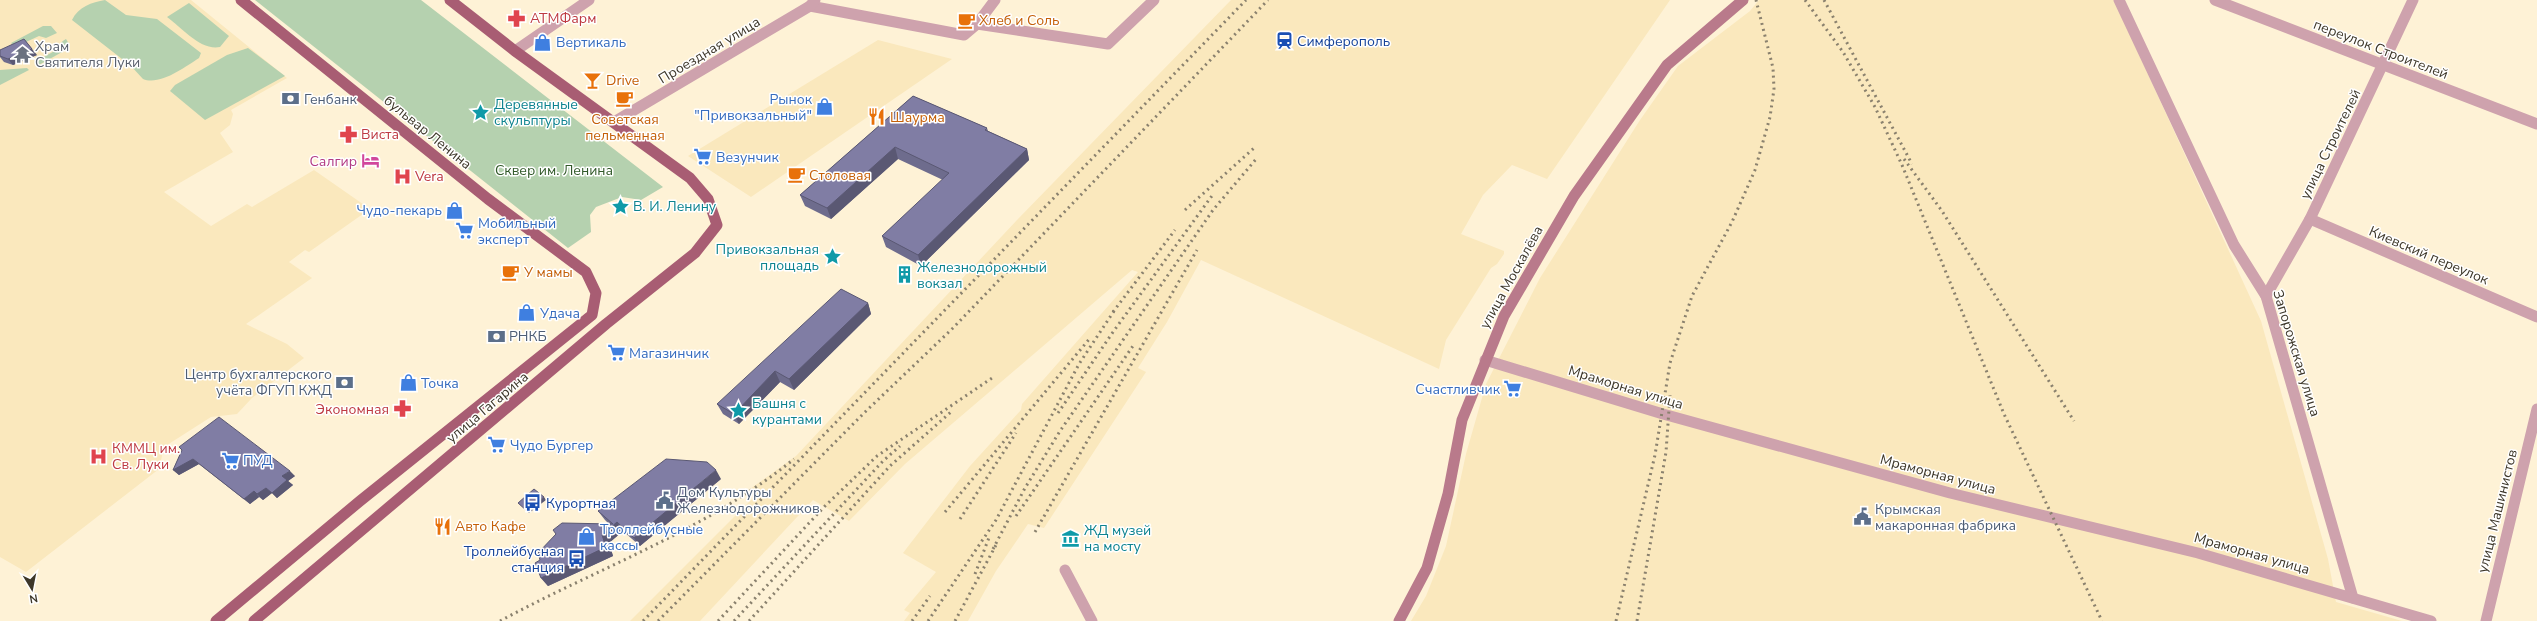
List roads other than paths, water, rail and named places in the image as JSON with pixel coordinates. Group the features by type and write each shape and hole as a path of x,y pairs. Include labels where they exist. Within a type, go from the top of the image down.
{"main road":[{"name":"бульвар Ленина","path":"241,0 488,199 586,272 594,287"},
{"path":"450,0 515,51 614,122"},
{"name":"улица Москалёва","path":"1399,621 1427,568 1448,494 1462,420 1484,360 1504,316 1574,196 1667,65 1743,0"},
{"name":"улица Гагарина","path":"254,621 606,324 695,253 717,226 713,203 703,189 614,122"},
{"name":"улица Гагарина","path":"216,621 379,486 592,315 597,302 594,287"}],"street":[{"path":"515,51 589,0"},
{"path":"813,3 964,35 977,24 995,0"},
{"path":"977,24 1108,44 1154,0"},
{"name":"Запорожская улица","path":"2119,0 2234,245 2266,296 2353,598"},
{"name":"переулок Строителей","path":"2215,0 2229,2 2383,66 2537,124"},
{"name":"улица Строителей","path":"2266,296 2310,219 2413,0"},
{"name":"Проездная улица","path":"614,122 813,3"},
{"name":"Киевский переулок","path":"2310,219 2537,317"},
{"name":"Мраморная улица","path":"1484,360 1663,414 1950,493 2198,553 2431,621"},
{"name":"улица Машинистов","path":"2486,621 2537,409"},
{"path":"1065,570 1092,621"}],"railway":[{"path":"643,621 1246,0"},
{"path":"658,621 864,413 953,328 1268,0"},
{"path":"1616,621 1655,455 1670,363 1692,296 1732,222 1755,170 1770,117 1774,89 1773,68 1756,0"},
{"path":"1805,0 1843,52 1875,107 1902,165 2004,414 2102,621"},
{"path":"1824,0 1912,164"},
{"path":"1185,210 1254,148"},
{"path":"993,549 1025,488 1060,431 1213,210 1257,158"},
{"path":"1904,159 1942,211 2074,421"},
{"path":"1058,413 1113,332 1214,193"},
{"path":"1116,308 1175,230"},
{"path":"1035,532 1197,250"},
{"path":"928,621 996,520 1079,364 1116,308"},
{"path":"1113,312 1116,308"},
{"path":"945,512 1091,337"},
{"path":"1016,516 1135,343"},
{"path":"718,621 824,507 877,456 995,376"},
{"path":"1637,621 1666,452 1670,395"},
{"path":"749,621 890,466 951,412"},
{"path":"960,519 1016,433"},
{"path":"734,621 883,461 900,446"},
{"path":"500,621 688,528 725,507 794,459"},
{"path":"975,574 990,535"},
{"path":"955,621 996,545"},
{"path":"912,621 930,596"}],"place":[{"name":"АТМФарм","path":"517,18"},
{"name":"Хлеб и Соль","path":"966,20"},
{"name":"Симферополь","path":"1284,41"},
{"name":"Вертикаль","path":"543,42"},
{"name":"Храм Святителя Луки","path":"22,54"},
{"name":"Drive","path":"593,80"},
{"name":"Генбанк","path":"291,99"},
{"name":"Советская пельменная","path":"625,99"},
{"name":"Рынок \"Привокзальный\"","path":"825,107"},
{"name":"Деревянные скульптуры","path":"481,112"},
{"name":"Шаурма","path":"877,117"},
{"name":"Виста","path":"348,134"},
{"name":"Везунчик","path":"703,157"},
{"name":"Салгир","path":"370,161"},
{"name":"Столовая","path":"796,175"},
{"name":"Vera","path":"402,176"},
{"name":"В. И. Ленину","path":"620,206"},
{"name":"Чудо-пекарь","path":"455,210"},
{"name":"Мобильный эксперт","path":"465,231"},
{"name":"Привокзальная площадь","path":"832,257"},
{"name":"У мамы","path":"511,272"},
{"name":"Железнодорожный вокзал","path":"904,275"},
{"name":"Удача","path":"527,313"},
{"name":"РНКБ","path":"496,336"},
{"name":"Магазинчик","path":"616,353"},
{"name":"Центр бухгалтерского учёта ФГУП КЖД","path":"345,382"},
{"name":"Точка","path":"408,383"},
{"name":"Счастливчик","path":"1513,389"},
{"name":"Экономная","path":"402,409"},
{"name":"Башня с курантами","path":"739,411"},
{"name":"Чудо Бургер","path":"497,445"},
{"name":"КММЦ им. Св. Луки","path":"99,456"},
{"name":"ПУД","path":"230,460"},
{"name":"Дом Культуры Железнодорожников","path":"664,500"},
{"name":"Курортная","path":"533,503"},
{"name":"Крымская макаронная фабрика","path":"1862,517"},
{"name":"Авто Кафе","path":"442,526"},
{"name":"Троллейбусные кассы","path":"587,537"},
{"name":"ЖД музей на мосту","path":"1071,538"},
{"name":"Троллейбусная станция","path":"577,559"}],"park label":[{"name":"Сквер им. Ленина","path":"554,170"}]}
